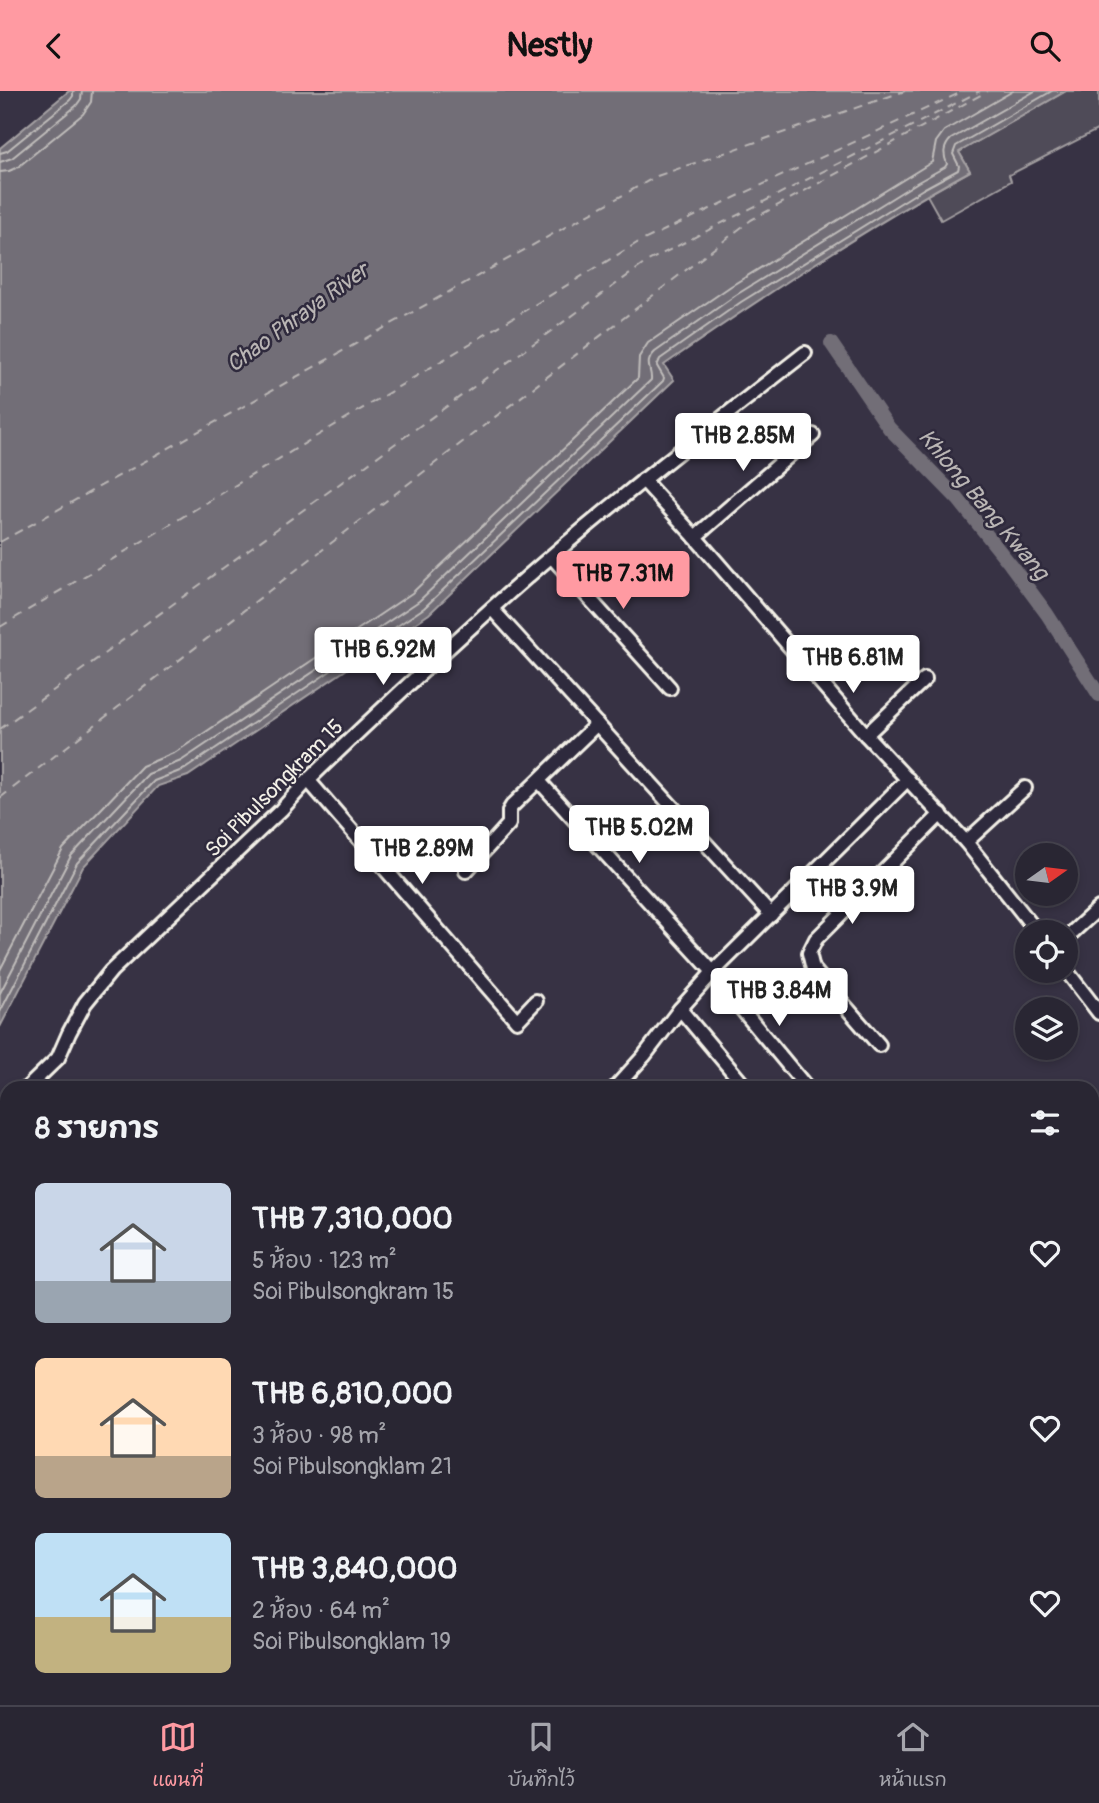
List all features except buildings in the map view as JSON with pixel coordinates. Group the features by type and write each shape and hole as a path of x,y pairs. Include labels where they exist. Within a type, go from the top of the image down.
{"street":[{"name":"Soi Pibulsongkram 15","path":"34,1081 58,1058 85,1003 111,971 281,810 308,780 551,557 643,480 805,352"},
{"path":"695,537 813,435"},
{"path":"643,480 866,735 966,842 1028,920"},
{"path":"551,557 670,688"},
{"path":"492,609 771,915"},
{"path":"866,735 925,679"},
{"path":"466,871 509,824 509,811 512,806 597,724"},
{"path":"621,1081 713,972 908,779"},
{"path":"308,780 517,1021 536,1001"},
{"path":"539,781 713,972"},
{"path":"966,842 1025,788"},
{"path":"879,1045 813,968 809,953 816,939 941,814"},
{"path":"1078,927 1099,908"},
{"path":"1076,983 1099,1013"},
{"path":"725,989 801,1081"},
{"path":"680,1009 740,1081"}],"shaded area":[{"path":"1066,91 1099,91 1099,129 1009,175 1011,181 941,220 927,195 970,171 959,152"}],"water":[{"name":"Chao Phraya River","path":"69,91 1066,91 959,152 970,171 814,264 664,365 674,380 429,614 188,776 158,786 83,867 0,1027 0,148"}],"waterway":[{"name":"Khlong Bang Kwang","path":"831,343 889,428 958,499 1010,564 1047,614 1099,695"}],"ferry route":[{"path":"0,542 657,176 905,91"},
{"path":"0,627 637,243 964,91"},
{"path":"0,729 648,261 980,91"},
{"path":"0,798 751,220 988,91"}]}
